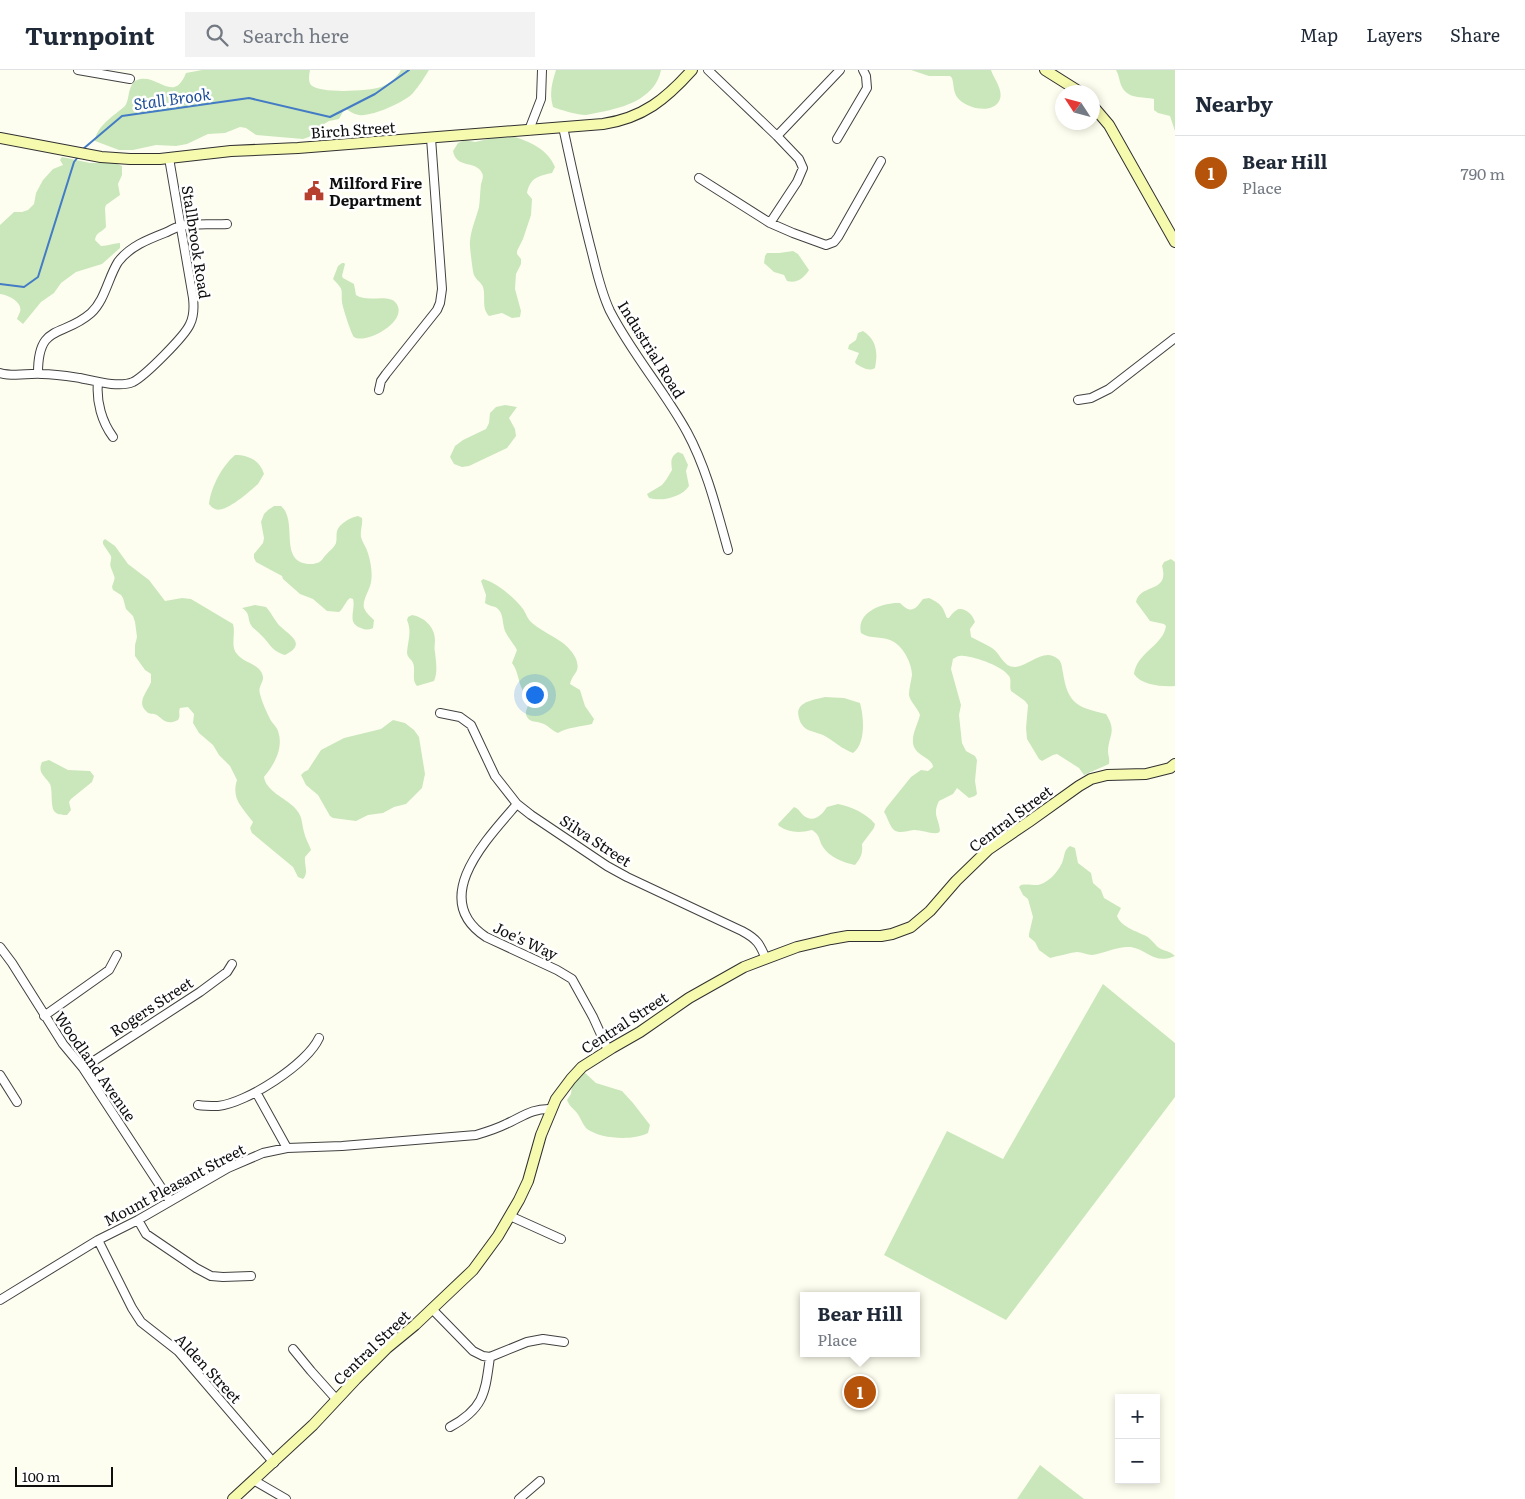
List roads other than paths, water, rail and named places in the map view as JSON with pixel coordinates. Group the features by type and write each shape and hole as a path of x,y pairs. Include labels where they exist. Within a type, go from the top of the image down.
{"street":[{"path":"78,70 130,79"},
{"path":"530,130 541,99 542,70"},
{"name":"Birch Street","path":"0,138 101,157 130,160 617,122 644,112 666,96 692,70"},
{"path":"708,70 777,136 799,159 803,168 797,182 770,223"},
{"path":"777,136 840,70"},
{"path":"837,139 867,88 866,76 863,70"},
{"path":"1045,70 1069,85"},
{"path":"1100,115 1113,132 1175,242"},
{"name":"Industrial Road","path":"563,127 604,299 633,349 678,416 692,441 711,491 728,550"},
{"path":"379,390 381,381 431,318 440,303 442,289 431,138"},
{"name":"Stallbrook Road","path":"0,373 58,375 103,384 133,382 183,334 190,325 194,308 169,158"},
{"path":"699,178 770,223 826,245 838,237 846,225 881,161"},
{"path":"38,373 38,358 47,337 82,320 92,312 119,262 127,252 142,242 181,226 227,224"},
{"path":"1078,400 1091,398 1109,389 1175,338"},
{"path":"98,382 97,393 101,413 113,438"},
{"name":"Silva Street","path":"440,713 460,717 471,725 495,776 516,804 607,866 753,937 760,944 766,959"},
{"name":"Central Street","path":"233,1499 274,1463 387,1348 432,1309 472,1270 510,1216 528,1181 550,1109 562,1090 582,1067 640,1032 689,998 744,967 797,947 848,936 882,936 911,927 930,911 956,881 989,849 1079,786 1091,779 1107,775 1146,774 1170,768 1175,764"},
{"name":"Joe's Way","path":"516,804 492,833 465,875 460,897 463,910 468,922 478,932 572,979 593,1017 608,1050"},
{"name":"Woodland Avenue","path":"0,947 62,1044 83,1068 170,1201"},
{"path":"44,1016 109,970 117,955"},
{"name":"Rogers Street","path":"83,1068 200,992 227,972 232,964"},
{"path":"198,1105 219,1106 256,1092 299,1064 315,1047 319,1038"},
{"path":"0,1075 18,1102"},
{"path":"256,1092 287,1148"},
{"name":"Mount Pleasant Street","path":"0,1300 98,1240 138,1220 228,1168 263,1153 287,1148 342,1146 476,1135 488,1132 540,1108 550,1109"},
{"path":"510,1216 561,1239"},
{"path":"138,1220 146,1234 211,1276 251,1276"},
{"name":"Alden Street","path":"98,1240 141,1322 178,1351 274,1463"},
{"path":"432,1309 473,1351 483,1356 490,1357 527,1342 543,1339 564,1342"},
{"path":"293,1349 337,1400"},
{"path":"450,1427 462,1421 480,1403 485,1390 490,1357"},
{"path":"254,1481 286,1499"},
{"path":"519,1499 540,1481"}],"waterway":[{"name":"Stall Brook","path":"83,149 122,116 249,98 330,117 375,94 409,70"},
{"name":"Stall Brook","path":"0,284 24,287 38,277 74,162 78,157"}],"place":[{"name":"Milford Fire Department","path":"314,191"},
{"name":"Bear Hill","path":"860,1392"}]}
